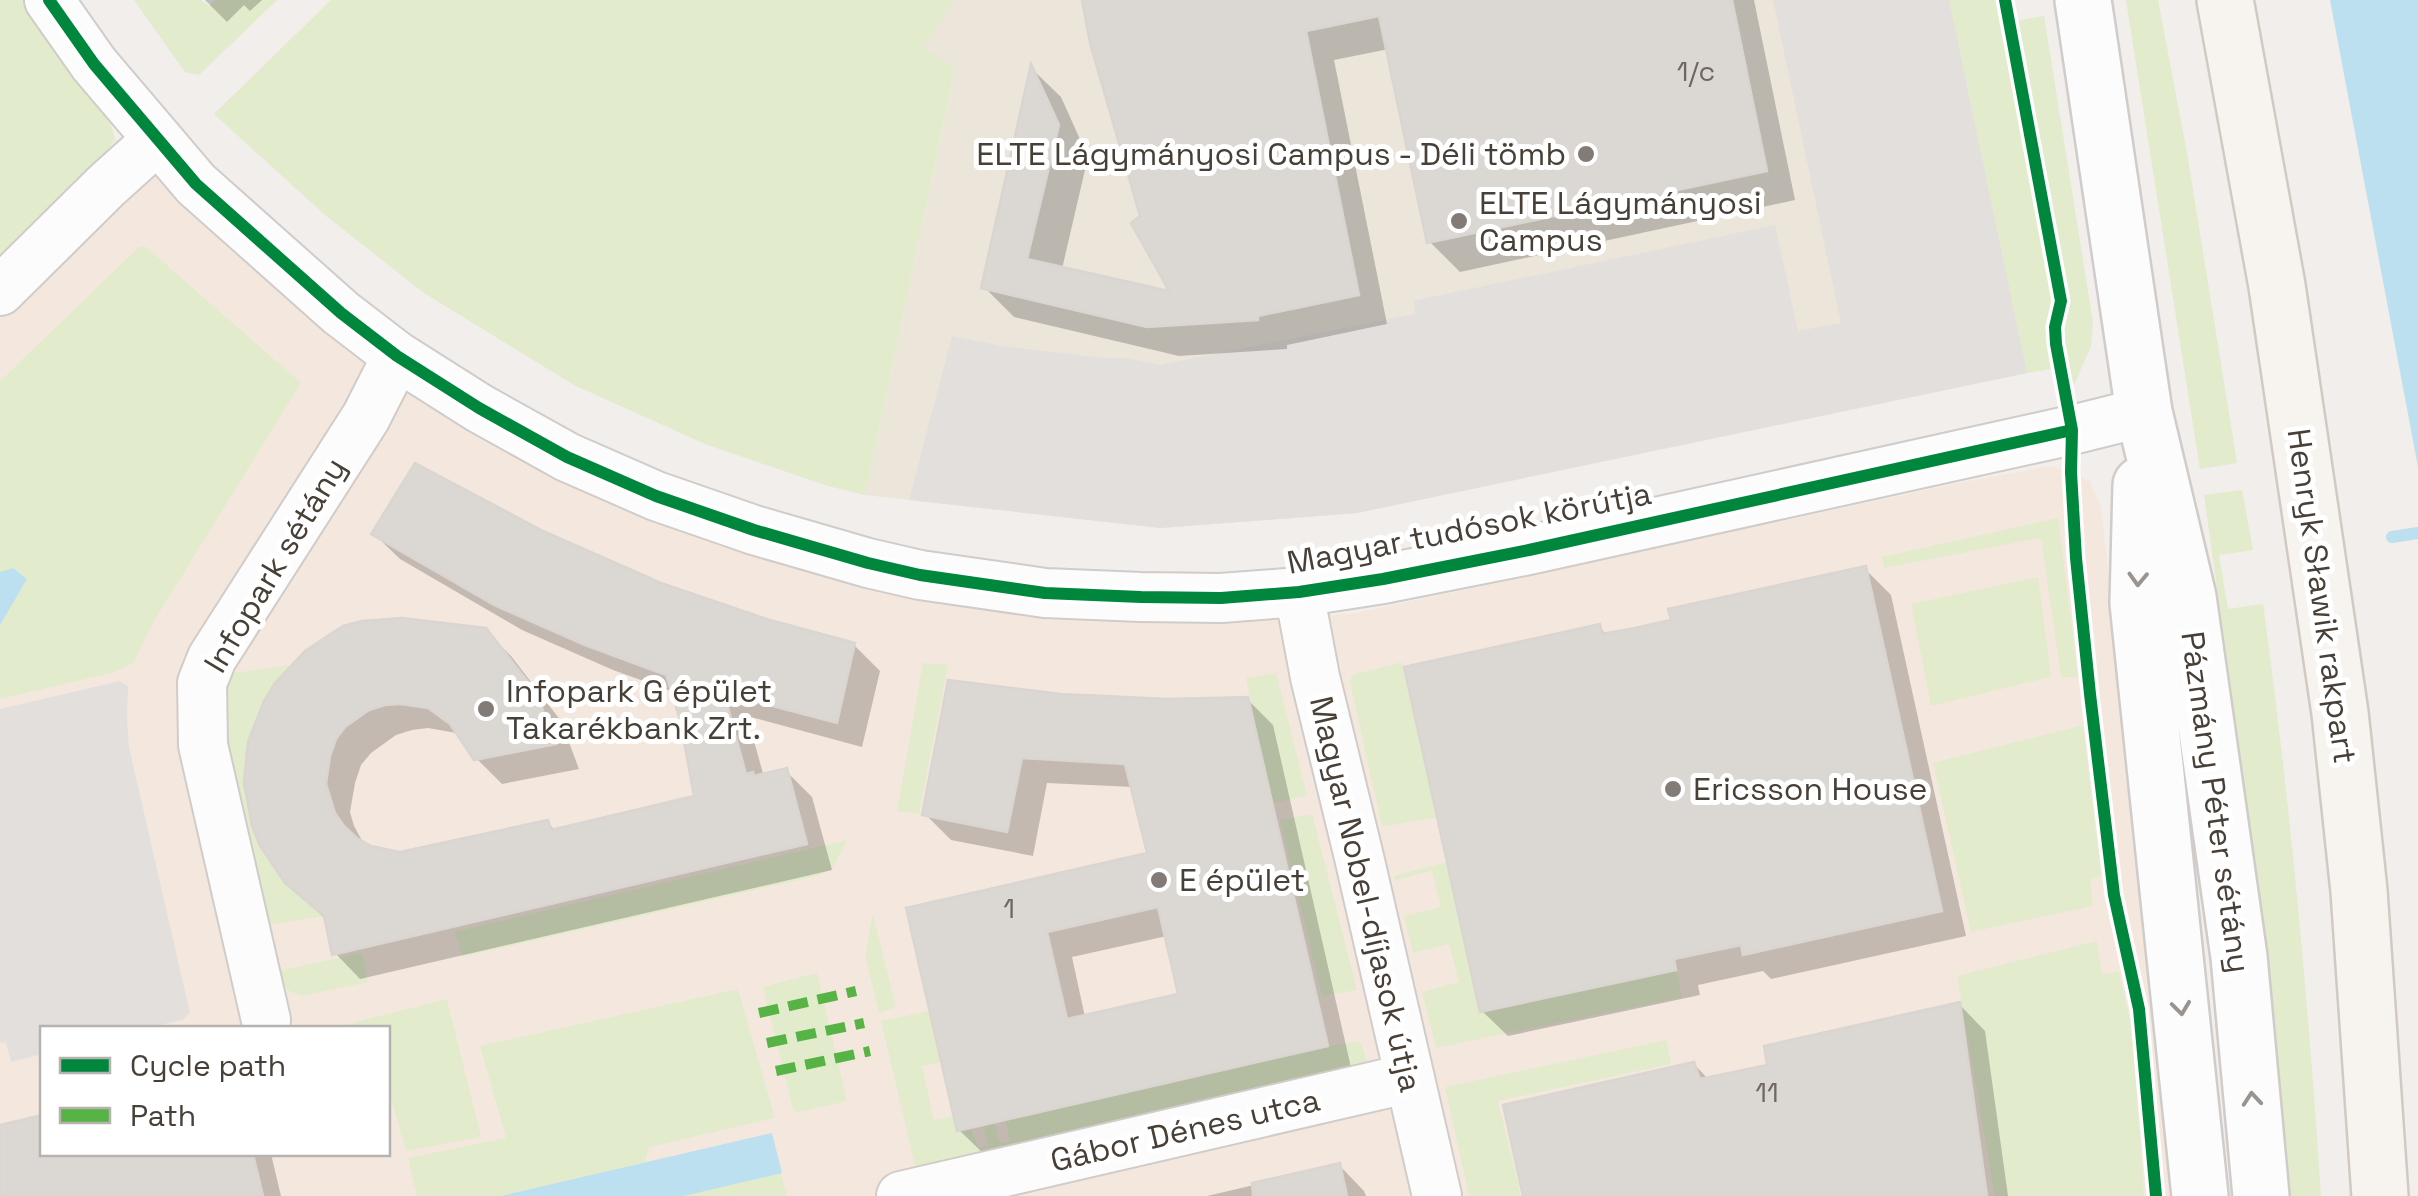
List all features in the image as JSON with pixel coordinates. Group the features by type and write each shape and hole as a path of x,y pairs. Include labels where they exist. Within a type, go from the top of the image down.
{"main road":[{"name":"Henryk Sławik rakpart","path":"2225,0 2277,286 2340,713 2359,892 2380,1196"}],"street":[{"name":"Magyar tudósok körútja","path":"48,0 94,64 196,184 341,314 397,356 567,458 656,496 754,530 920,575 1045,593 1221,598 1299,592 1529,550 2144,412"},
{"name":"Pázmány Péter sétány","path":"2083,0 2144,412 2188,597 2239,957 2261,1196"},
{"path":"0,292 157,140"},
{"name":"Infopark sétány","path":"266,1020 206,759 202,684 212,658 366,417 397,356"},
{"name":"Pázmány Péter sétány","path":"2144,412 2138,603 2200,1196"},
{"name":"Magyar Nobel-díjasok útja","path":"1299,592 1315,677 1437,1196"},
{"name":"Gábor Dénes utca","path":"900,1196 1410,1078"}],"shaded area":[{"name":"ELTE Lágymányosi Campus","path":"954,0 1949,0 2027,373 1357,513 1161,528 865,495 955,70 922,48"},
{"path":"1773,0 1949,0 2027,373 1357,513 1161,528 909,500 952,336 1160,365 1415,314 1413,301 1775,225 1798,331 1841,323"},
{"path":"115,138 252,265 844,580 1087,619 1351,614 2051,466 2090,481 2101,508 2180,1196 0,1196 0,270 87,186"},
{"path":"120,681 128,686 129,747 190,1013 182,1020 156,1026 40,1026 40,1055 11,1062 6,1043 0,1042 0,709"}],"green space":[{"path":"0,0 24,0 106,110 115,138 87,186 0,270"},
{"path":"134,0 201,0 209,6 215,0 277,0 199,75 185,72"},
{"path":"331,0 954,0 923,47 955,69 865,495 705,444 574,385 424,293 325,215 214,114"},
{"path":"1949,0 2005,0 2010,22 2044,16 2093,323 2091,346 2074,385 2068,366 2027,373"},
{"path":"2126,0 2158,0 2237,463 2200,469"},
{"path":"140,246 146,247 301,383 154,621 134,662 115,672 0,699 0,381"},
{"path":"2242,490 2253,550 2219,555 2228,609 2263,604 2297,900 2321,1196 2283,1196 2241,759 2204,495"},
{"path":"2058,518 2078,677 2061,677 2041,538 1884,568 1882,557"},
{"path":"2038,577 2051,677 1931,706 1911,604"},
{"path":"1402,662 1438,817 1382,827 1350,682 1352,675"},
{"path":"923,663 948,665 919,814 897,811"},
{"path":"290,665 260,711 246,763 245,790 258,842 273,867 324,916 263,926 218,747 227,674"},
{"path":"1276,673 1307,795 1272,804 1246,678"},
{"path":"2083,725 2101,876 2090,879 2093,906 1971,932 1933,763"},
{"path":"1312,814 1357,990 1322,996 1280,820"},
{"path":"847,840 833,868 821,875 462,957 455,932"},
{"path":"1446,862 1480,1012 1676,969 1682,997 1436,1048 1422,992 1459,982 1449,944 1413,953 1404,916 1441,907 1432,871 1395,880 1394,876"},
{"path":"873,914 896,1007 879,1013 865,956"},
{"path":"2097,941 2102,974 2119,972 2132,1031 2144,1196 1995,1196 1957,976"},
{"path":"362,953 368,982 302,996 287,990 277,971"},
{"path":"817,973 847,1101 794,1113 763,987"},
{"path":"738,989 775,1118 649,1147 645,1162 501,1196 417,1196 408,1158 506,1138 480,1046"},
{"path":"447,999 481,1137 406,1151 390,1094 390,1026 340,1026"},
{"path":"929,1011 941,1062 922,1066 934,1120 953,1116 957,1131 971,1128 978,1148 988,1145 983,1125 994,1122 1000,1143 1010,1141 1005,1120 1328,1046 1360,1041 1368,1064 916,1170 881,1021"},
{"path":"1666,1040 1671,1064 1498,1101 1521,1196 1469,1196 1445,1087"},
{"path":"781,1173 787,1196 684,1196"}],"water":[{"path":"2330,0 2418,0 2418,467"},
{"path":"13,568 27,579 0,625 0,572"},
{"path":"772,1133 782,1173 684,1196 501,1196"}],"building":[{"name":"ELTE Lágymányosi Campus - Déli tömb","path":"1082,0 1732,0 1767,171 1427,243 1379,16 1306,31 1359,295 1258,316 1258,320 1147,327 981,288 1031,64 1059,125 1027,259 1169,291 1131,223 1140,216 1090,43"},
{"name":"Infopark G épület Takarékbank Zrt.","path":"415,463 543,531 661,583 770,620 855,643 837,723 724,693 746,774 753,772 754,776 787,768 807,844 332,955 324,916 285,883 260,846 244,783 248,742 275,683 305,651 343,626 402,618 486,628 536,692 556,744 474,760 450,724 428,708 401,704 369,710 345,727 336,739 326,784 335,813 344,826 371,846 400,852 548,820 551,830 694,796 680,720 666,675 494,605 371,534"},
{"name":"Ericsson House","path":"1866,566 1942,911 1743,955 1741,945 1674,959 1676,970 1480,1012 1404,667 1600,624 1602,634 1635,628 1671,620 1668,609"},
{"name":"E épület","path":"948,680 1061,694 1168,699 1248,697 1328,1046 957,1131 906,908 1147,853 1125,764 1022,758 1007,832 922,815","holes":["1158,907 1178,994 1067,1019 1047,932"]},
{"path":"1960,1002 1987,1196 1523,1196 1503,1105 1694,1062 1700,1079 1767,1065 1764,1046"},
{"path":"40,1115 40,1156 253,1156 263,1196 0,1196 0,1125"},
{"path":"1340,1163 1347,1196 1253,1196 1252,1183"}],"waterway":[{"path":"2392,537 2418,533"}],"marked path":[{"path":"759,1013 856,991"},
{"path":"767,1043 864,1023"},
{"path":"776,1071 870,1051"}],"cycle path":[{"path":"49,0 94,64 196,184 341,313 397,356 567,457 656,496 754,530 920,575 1045,593 1221,598 1299,592 1529,550 2072,430"},
{"path":"2005,0 2061,301 2056,344 2072,430 2076,558 2090,694 2114,895 2139,1009 2156,1196"}],"place":[{"name":"ELTE Lágymányosi Campus - Déli tömb","path":"1586,154"},
{"name":"ELTE Lágymányosi Campus","path":"1459,221"},
{"name":"Infopark G épület Takarékbank Zrt.","path":"486,709"},
{"name":"Ericsson House","path":"1673,789"},
{"name":"E épület","path":"1159,880"}]}
